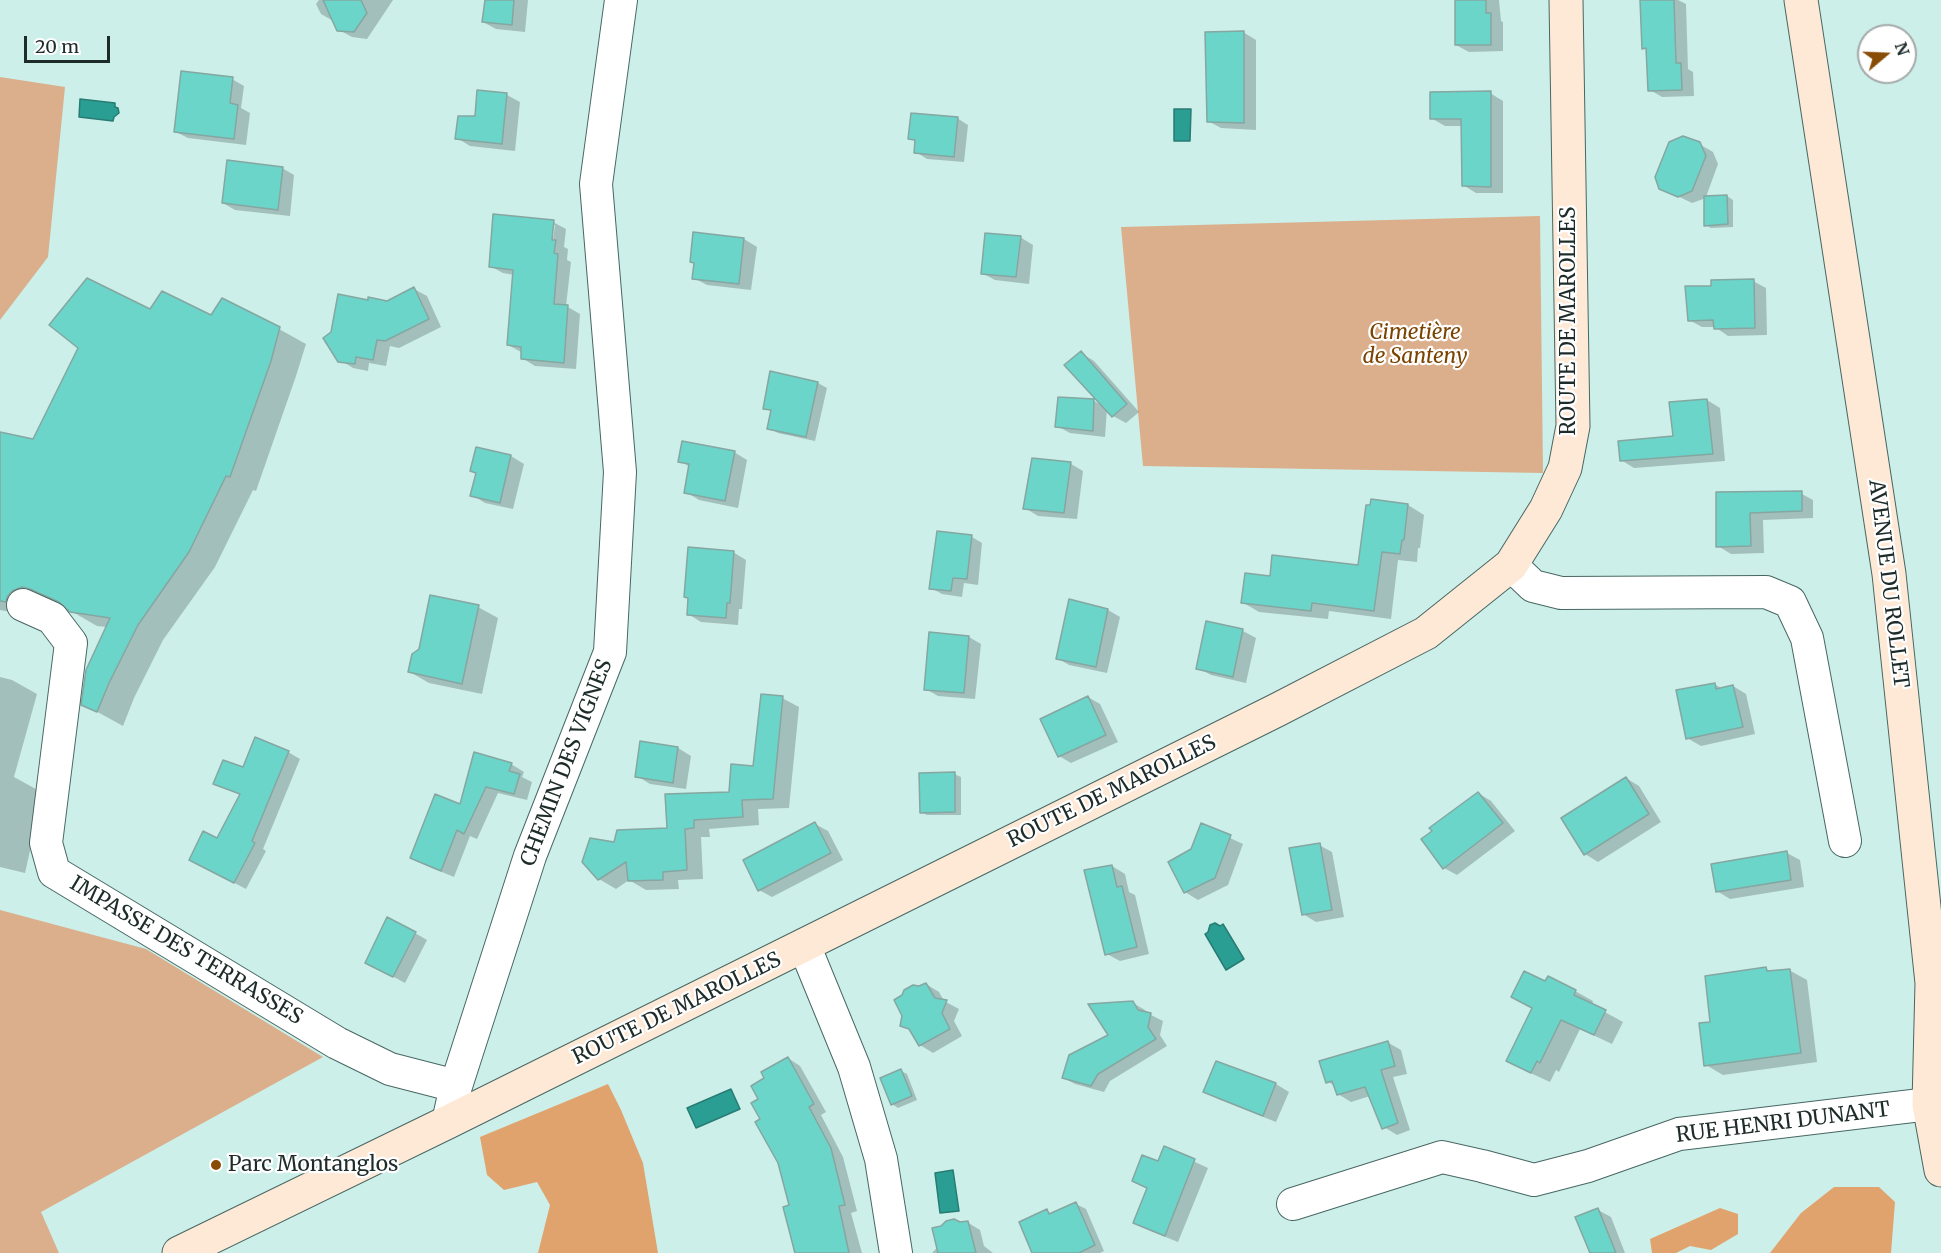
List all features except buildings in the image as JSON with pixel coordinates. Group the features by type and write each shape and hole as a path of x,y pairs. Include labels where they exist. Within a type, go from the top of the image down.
{"street":[{"name":"CHEMIN DES VIGNES","path":"448,1122 456,1086 530,856 610,652 620,472 596,184 621,0"},
{"name":"ROUTE DE MAROLLES","path":"179,1253 1267,716 1426,633 1511,565 1546,509 1565,468 1573,426 1566,0"},
{"name":"AVENUE DU ROLLET","path":"1801,0 1889,574 1932,983 1929,1104 1941,1170"},
{"path":"1511,565 1533,586 1561,594 1766,592 1790,602 1808,638 1845,842"},
{"name":"IMPASSE DES TERRASSES","path":"24,605 52,618 71,643 46,843 54,872 337,1043 390,1069 456,1086"},
{"path":"804,945 854,1067 881,1159 896,1253"},
{"name":"RUE HENRI DUNANT","path":"1293,1204 1442,1158 1534,1180 1588,1166 1679,1134 1929,1104"}],"green space":[{"path":"0,77 65,87 48,257 0,320"},
{"name":"Cimetière de Santeny","path":"1540,216 1543,473 1143,466 1121,227"},
{"path":"0,910 146,949 323,1057 41,1212 59,1253 0,1253"}],"shaded area":[{"path":"608,1084 643,1163 658,1253 538,1253 550,1205 537,1182 504,1190 487,1175 480,1137"},
{"path":"1834,1187 1879,1187 1895,1202 1891,1253 1770,1253 1801,1213"},
{"path":"1720,1208 1738,1214 1738,1234 1711,1250 1690,1246 1676,1253 1652,1253 1650,1239"}],"water":[{"path":"80,99 115,103 119,113 113,121 79,117"},
{"path":"1174,109 1191,109 1190,141 1174,141"},
{"path":"1215,923 1220,926 1223,924 1244,959 1226,970 1205,934 1210,925"},
{"path":"731,1089 740,1109 696,1128 687,1108"},
{"path":"953,1170 959,1211 940,1213 935,1173"}],"place":[{"name":"Parc Montanglos","path":"216,1165"}]}
